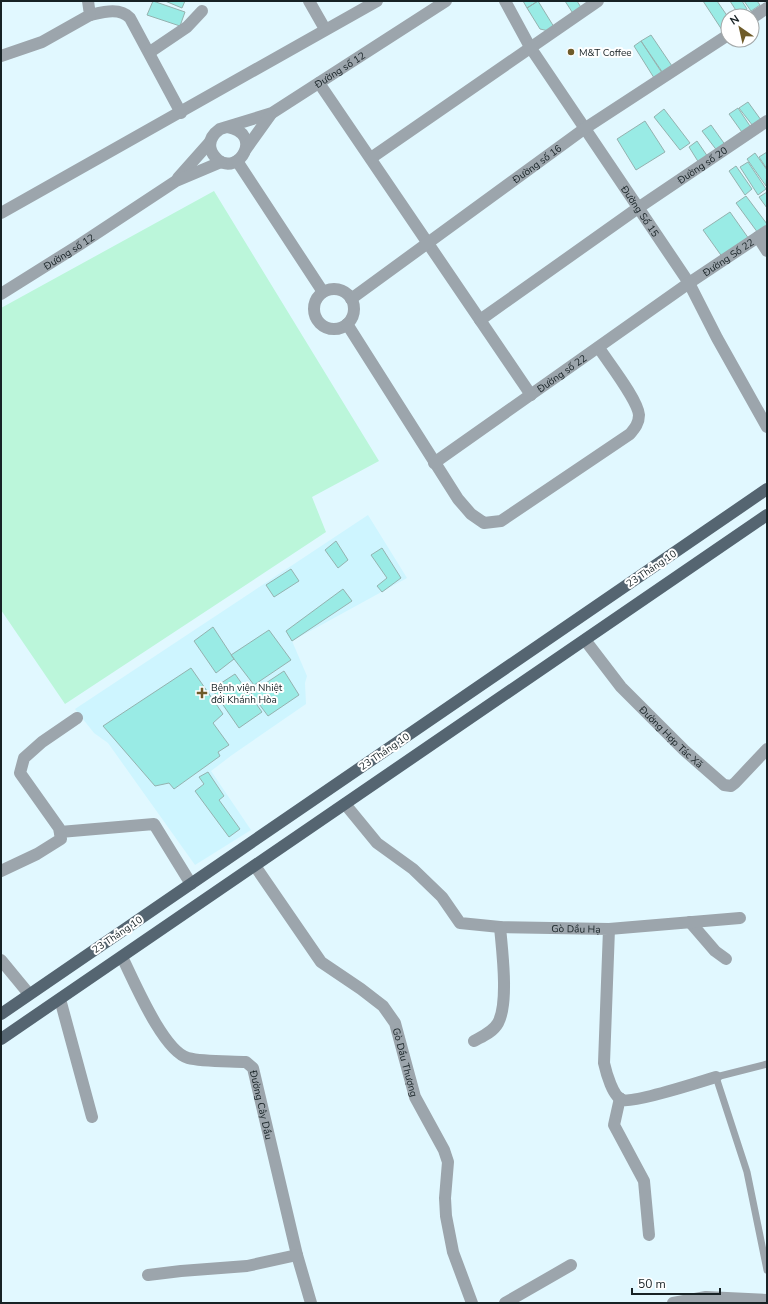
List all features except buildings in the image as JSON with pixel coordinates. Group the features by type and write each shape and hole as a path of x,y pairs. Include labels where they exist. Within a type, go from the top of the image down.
{"main road":[{"name":"23 Tháng 10","path":"1,1014 767,489"},
{"path":"1,1039 767,515"}],"street":[{"path":"88,1 90,15"},
{"path":"309,1 325,29"},
{"path":"1,212 377,1"},
{"name":"Đường số 12","path":"228,127 272,113 446,1"},
{"name":"Đường Số 15","path":"505,1 530,47 584,129 690,283 717,338 767,427"},
{"path":"370,158 598,1"},
{"path":"150,52 187,27 202,11"},
{"path":"1,56 42,42 90,15 106,12 127,15 150,52 181,112"},
{"name":"Đường số 16","path":"351,299 584,129 720,40"},
{"path":"319,83 531,395"},
{"path":"246,149 246,141 242,133 236,128 228,127 217,131 210,142 210,150 214,157 221,162 229,164 237,162 243,156 246,149 272,113"},
{"name":"Đường số 20","path":"480,320 638,208 767,121"},
{"name":"Đường số 12","path":"176,181 210,142"},
{"name":"Đường số 12","path":"1,294 176,181 221,162"},
{"path":"237,162 323,292"},
{"name":"Đường Số 22","path":"690,283 762,234"},
{"name":"Đường số 22","path":"762,234 767,251"},
{"name":"Đường số 22","path":"434,463 690,283"},
{"path":"329,290 342,291 351,299 354,312 347,324 342,328 329,329 318,322 315,316 315,302 323,292 329,290"},
{"path":"347,324 458,499 471,514 484,523 501,521 630,434 637,425 639,414 633,400 599,348"},
{"name":"Đường Hợp Tác Xã","path":"585,640 621,687 684,750 724,785 731,786 735,783 767,749"},
{"path":"1,871 37,854 61,838 59,828 20,773 24,758 42,742 78,718"},
{"name":"Gò Dầu Hạ","path":"346,804 377,843 413,869 442,897 460,923 500,928 609,929 604,1063 610,1084 620,1098"},
{"path":"60,832 154,824 191,884"},
{"name":"Gò Dầu Thượng","path":"255,866 321,962 361,988 383,1006 395,1023 415,1097 444,1150 448,1162 445,1198 446,1216 453,1252 461,1278 472,1303"},
{"path":"609,929 740,918"},
{"path":"690,922 715,951 726,959"},
{"path":"474,1041 495,1028 502,1012 504,979 500,928"},
{"name":"Đường Cây Dầu","path":"122,957 148,1008 173,1050 188,1058 246,1062 253,1068 297,1255 311,1303"},
{"path":"1,960 29,994"},
{"path":"60,999 92,1117"},
{"path":"649,1235 644,1181 614,1125 620,1098 624,1100 643,1097 716,1077"},
{"path":"148,1275 181,1270 247,1266 297,1255"},
{"path":"505,1303 571,1265"},
{"path":"673,1303 706,1297 767,1300"}],"lane":[{"path":"767,1064 716,1077 747,1172 767,1270"}],"shaded area":[{"name":"Bệnh viện Nhiệt đới Khánh Hòa","path":"368,515 407,578 292,641 307,676 305,683 306,704 211,771 251,830 195,865 108,743 94,733 75,709"}],"green space":[{"path":"214,191 379,461 312,497 326,532 65,704 1,610 1,308"}],"place":[{"name":"M&T Coffee","path":"571,52"},
{"name":"Bệnh viện Nhiệt đới Khánh Hòa","path":"202,693"}]}
